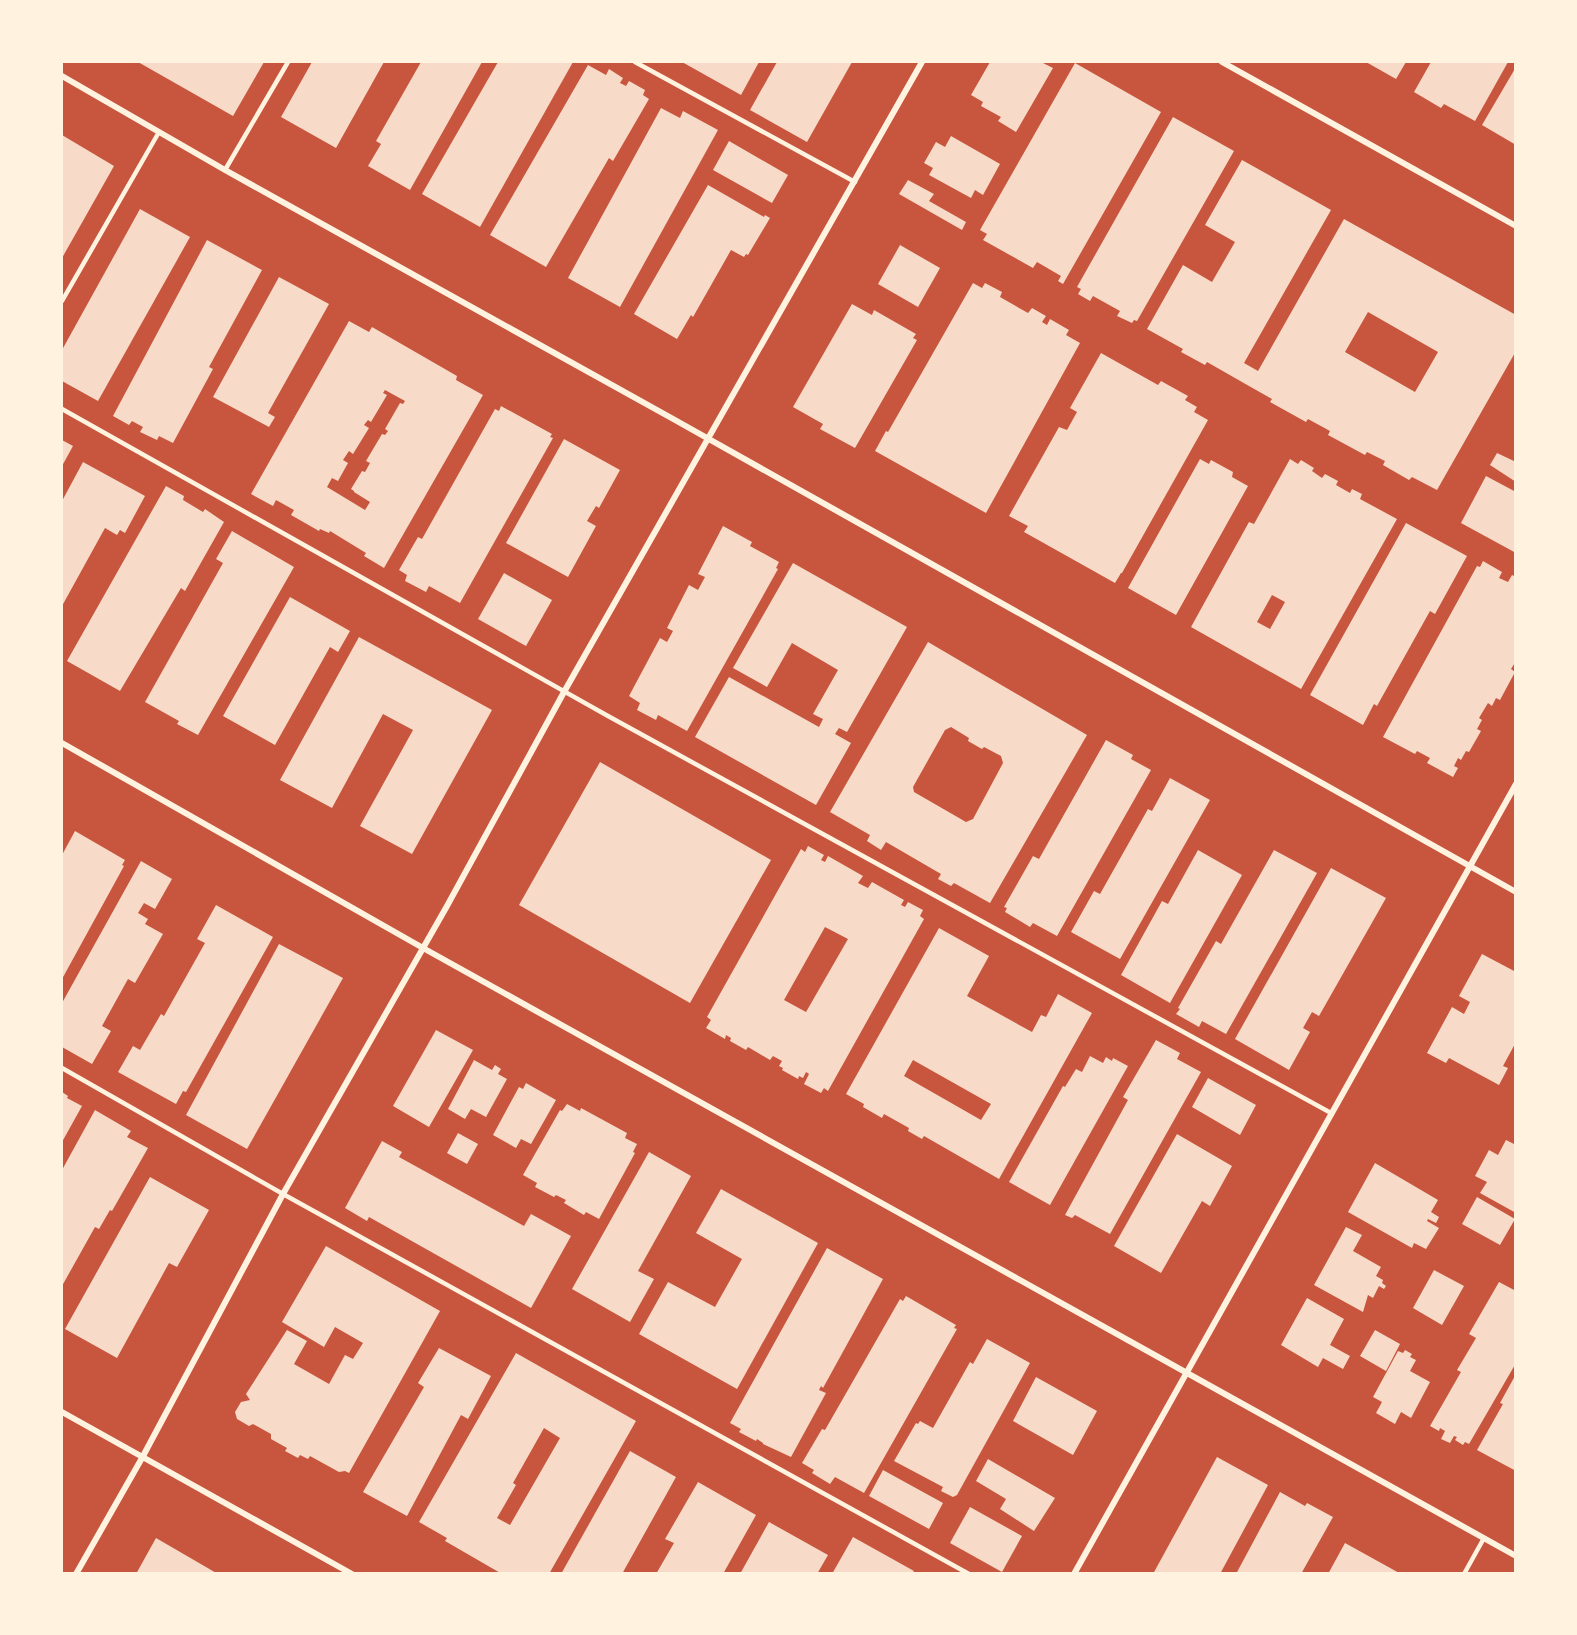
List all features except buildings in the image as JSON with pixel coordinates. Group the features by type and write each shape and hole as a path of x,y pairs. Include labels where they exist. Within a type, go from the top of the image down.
{"street":[{"path":"76,1574 142,1458 282,1194 922,62"},
{"path":"1222,62 1515,226"},
{"path":"62,76 225,170 708,438 1515,892"},
{"path":"62,743 423,948 1515,1556"},
{"path":"1074,1574 1515,784"},
{"path":"62,1412 352,1574"}],"lane":[{"path":"225,170 288,62"},
{"path":"635,62 855,182"},
{"path":"62,301 159,132"},
{"path":"62,409 564,692 1331,1113"},
{"path":"62,1068 282,1194 969,1574"},
{"path":"1464,1574 1484,1538"}]}
